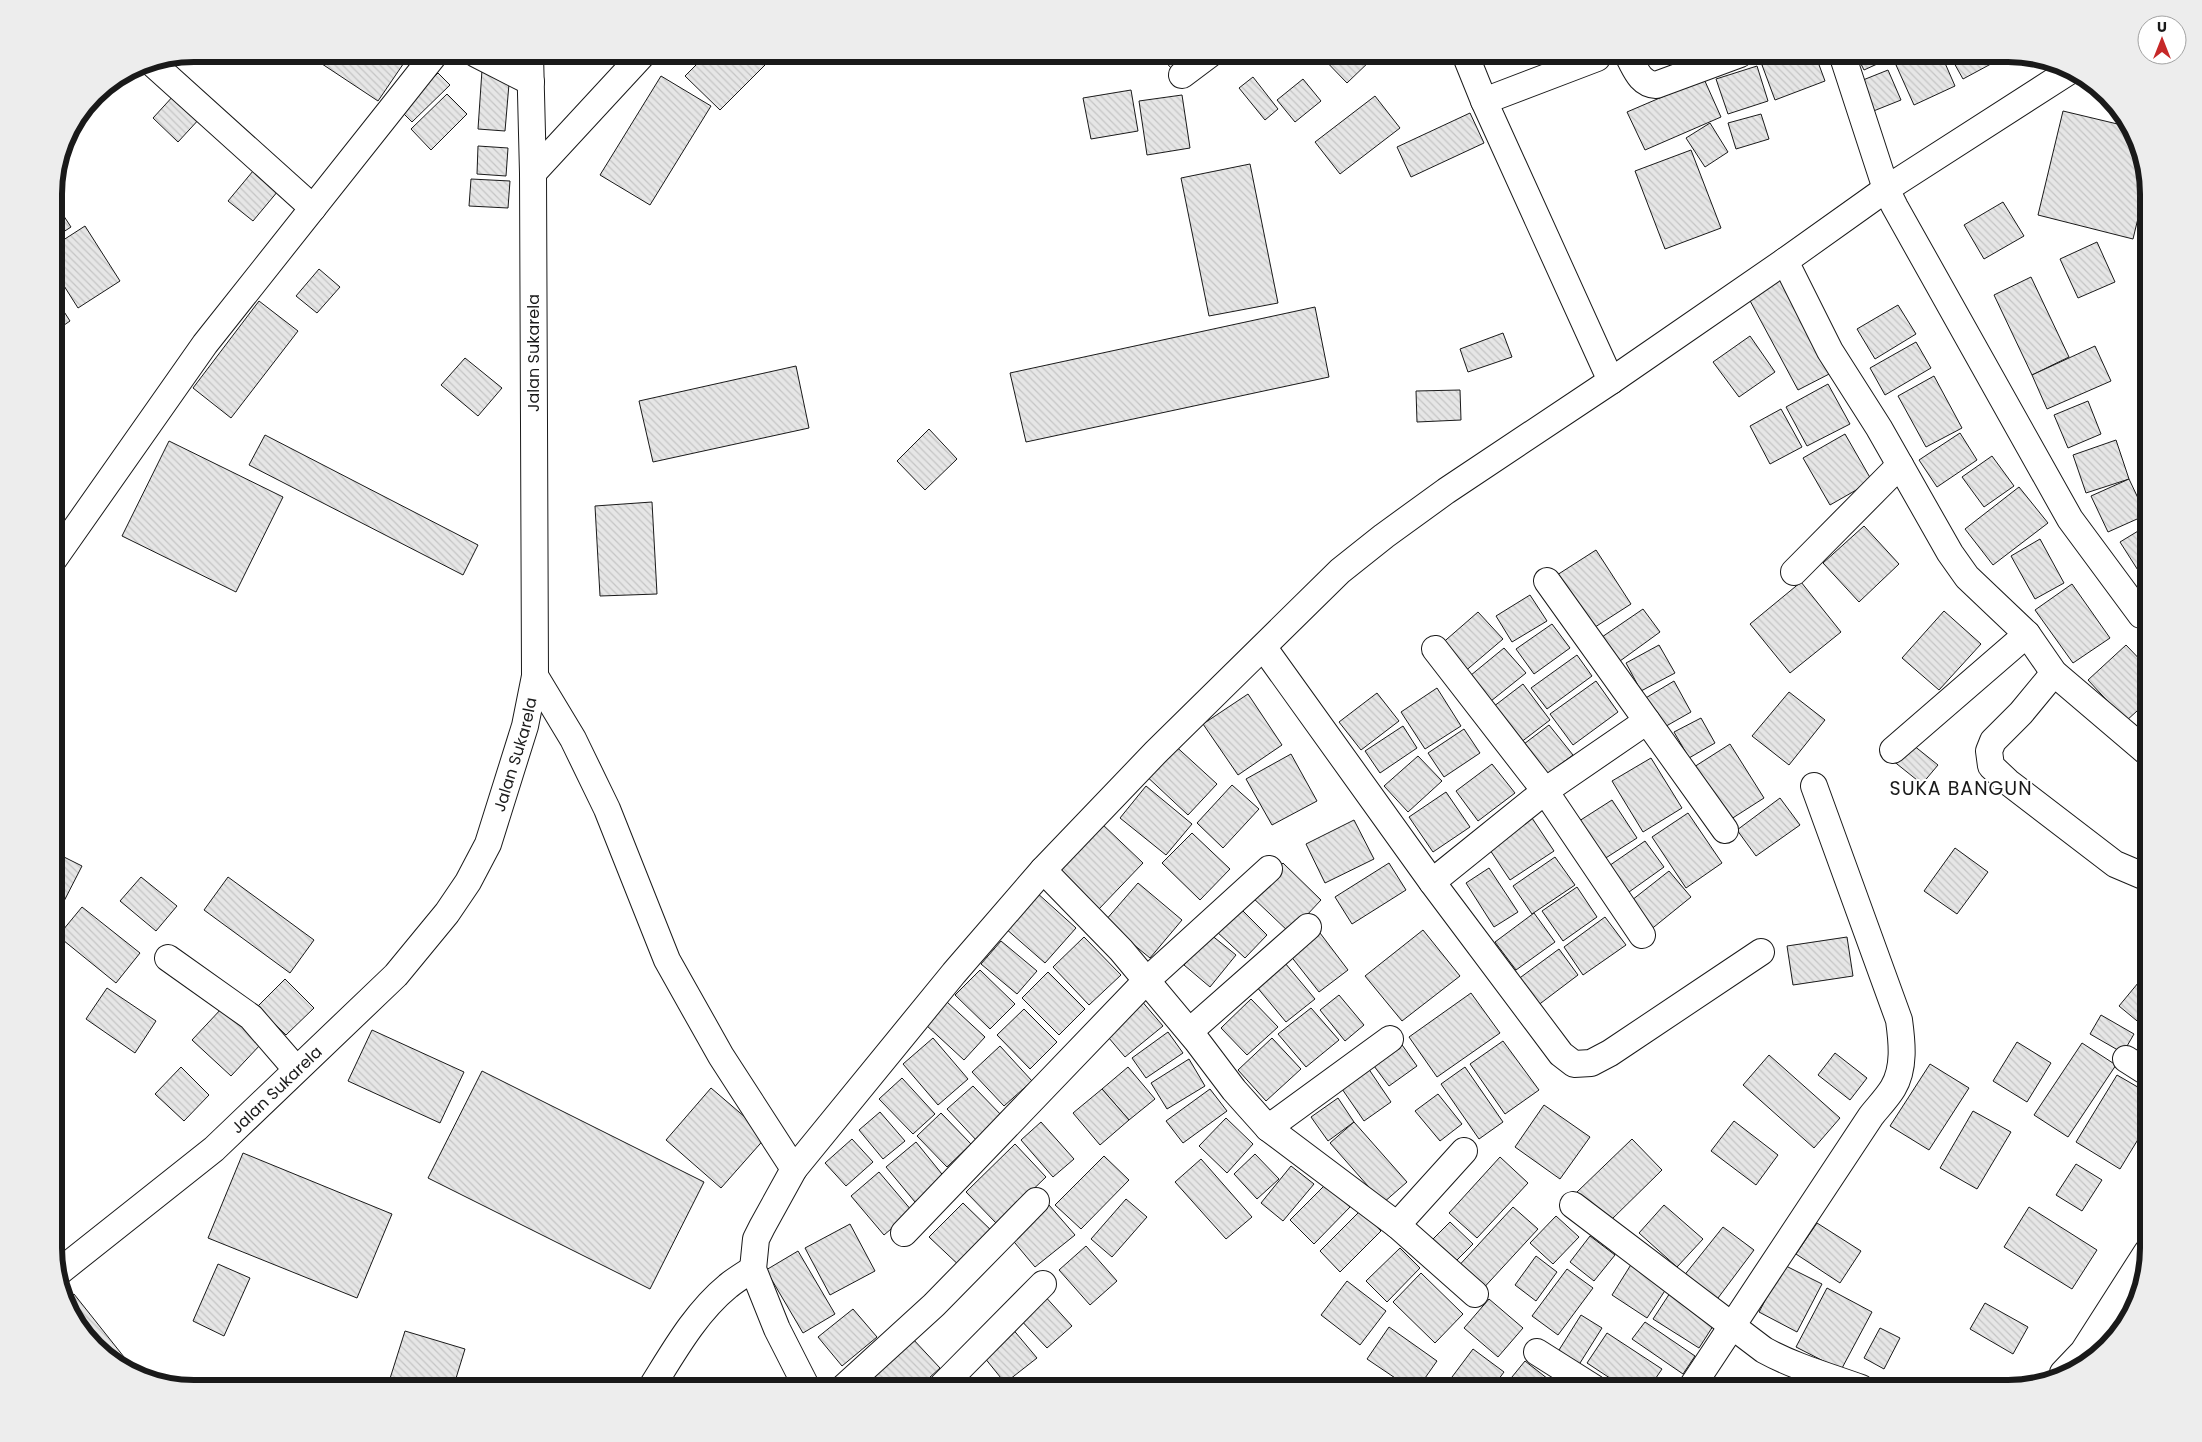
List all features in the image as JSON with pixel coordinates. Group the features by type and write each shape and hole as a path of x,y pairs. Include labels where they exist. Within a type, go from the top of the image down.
{"street":[{"path":"1182,75 1199,62"},
{"path":"1468,62 1484,101 1611,381"},
{"path":"1484,101 1586,62"},
{"path":"1632,62 1642,81 1656,85 1718,62"},
{"path":"1845,62 1886,188 2070,519 2140,615"},
{"path":"63,545 206,344 428,63"},
{"path":"493,63 531,82"},
{"name":"Jalan Sukarela","path":"64,1266 214,1149 396,975 447,913 468,882 488,844 525,726 535,676 533,173 530,63"},
{"path":"533,173 635,63"},
{"path":"158,68 313,208"},
{"path":"803,1380 777,1329 753,1269 759,1233 794,1169 954,973 1043,870 1156,752 1264,648 1340,571 1384,536 1462,480 1611,381 1785,261 1886,188 2063,75"},
{"path":"1785,261 1830,351 1879,428 1950,553 1967,577 2028,634 2054,673 2140,746"},
{"path":"1794,572 1900,465"},
{"path":"1547,581 1725,830"},
{"path":"1893,750 2028,634"},
{"path":"1264,648 1432,882 1561,1054 1574,1064 1591,1063 1610,1054 1761,952"},
{"path":"1435,650 1545,792 1642,935"},
{"path":"2054,673 2021,713 1993,741 1989,751 1991,766 2008,782 2115,864 2140,875"},
{"path":"535,676 573,739 607,809 668,960 721,1056 794,1169"},
{"path":"1432,882 1545,792 1647,721"},
{"path":"1696,1380 1871,1116 1893,1088 1899,1070 1902,1049 1899,1020 1814,786"},
{"path":"904,1233 1146,981 1269,869"},
{"path":"1043,870 1121,950 1190,1032 1234,1090 1268,1128 1397,1225 1475,1294"},
{"path":"1190,1032 1308,927"},
{"path":"168,958 251,1017 296,1069"},
{"path":"1268,1128 1390,1039"},
{"path":"2126,1059 2140,1068"},
{"path":"1397,1225 1464,1151"},
{"path":"852,1380 934,1305 1036,1201"},
{"path":"1573,1205 1773,1355 1817,1380"},
{"path":"2088,1352 2138,1268"},
{"path":"655,1380 687,1332 707,1306 728,1286 753,1269"},
{"path":"948,1380 1043,1284"},
{"path":"1537,1352 1581,1380"}],"building":[{"path":"1166,62 1179,62 1172,69"},
{"path":"1327,62 1368,62 1347,83"},
{"path":"1770,62 1818,62 1825,81 1775,100 1762,65"},
{"path":"1860,62 1881,62 1864,70"},
{"path":"1903,62 1945,62 1955,86 1914,105 1896,65"},
{"path":"1953,62 1995,62 1963,79"},
{"path":"320,63 404,63 378,101"},
{"path":"698,63 767,63 720,110 685,76"},
{"path":"1757,66 1768,101 1728,114 1716,79"},
{"path":"482,70 510,72 505,131 478,129"},
{"path":"1888,70 1901,100 1871,112 1858,82"},
{"path":"438,73 450,85 412,122 400,110"},
{"path":"661,76 711,106 650,205 600,175"},
{"path":"1253,77 1278,109 1265,120 1239,88"},
{"path":"1303,79 1321,101 1295,122 1277,100"},
{"path":"1704,79 1721,117 1645,150 1627,112"},
{"path":"1131,90 1138,131 1091,139 1083,98"},
{"path":"175,94 201,117 178,142 153,118"},
{"path":"447,94 467,114 431,150 411,129"},
{"path":"1182,95 1190,148 1147,155 1139,101"},
{"path":"1375,96 1400,128 1340,174 1315,142"},
{"path":"2063,111 2119,124 2135,160 2138,177 2140,210 2133,239 2038,215"},
{"path":"1470,113 1484,143 1411,177 1397,147"},
{"path":"1761,114 1769,139 1736,149 1728,123"},
{"path":"1710,123 1728,152 1705,167 1686,138"},
{"path":"478,146 508,148 506,176 477,174"},
{"path":"1691,150 1721,228 1665,249 1635,171"},
{"path":"1250,164 1278,303 1209,316 1181,178"},
{"path":"253,171 278,191 253,221 228,201"},
{"path":"471,179 510,181 508,208 469,206"},
{"path":"2003,202 2024,236 1984,259 1964,225"},
{"path":"63,215 71,227 63,232"},
{"path":"85,226 120,281 78,308 63,284 63,240"},
{"path":"2097,242 2115,282 2078,298 2060,259"},
{"path":"319,269 340,287 317,313 296,296"},
{"path":"1784,277 1835,371 1798,390 1748,297"},
{"path":"2031,277 2069,357 2032,375 1994,295"},
{"path":"259,301 298,331 231,418 193,388"},
{"path":"1898,305 1916,334 1875,359 1857,329"},
{"path":"1315,307 1329,377 1026,442 1010,373"},
{"path":"63,310 70,321 63,326"},
{"path":"1503,333 1512,357 1468,372 1460,349"},
{"path":"1750,336 1775,372 1739,397 1713,362"},
{"path":"1916,342 1931,368 1885,395 1870,368"},
{"path":"2095,346 2111,381 2047,409 2032,375"},
{"path":"465,358 502,388 478,416 441,385"},
{"path":"796,366 809,428 653,462 639,401"},
{"path":"1934,376 1962,428 1926,447 1898,396"},
{"path":"1828,384 1850,424 1807,446 1786,407"},
{"path":"1460,390 1461,420 1417,422 1416,391"},
{"path":"2088,401 2101,434 2068,448 2054,415"},
{"path":"1781,409 1802,447 1770,464 1750,426"},
{"path":"929,429 957,459 925,490 897,461"},
{"path":"1960,433 1977,460 1937,487 1919,460"},
{"path":"1845,434 1872,481 1830,505 1803,458"},
{"path":"265,435 478,545 463,575 249,465"},
{"path":"2116,440 2129,479 2086,493 2073,455"},
{"path":"169,441 283,497 236,592 122,536"},
{"path":"1992,456 2014,486 1984,507 1962,477"},
{"path":"2129,479 2140,502 2140,518 2108,532 2091,496"},
{"path":"2019,487 2048,523 1993,565 1965,529"},
{"path":"652,502 657,594 600,596 595,506"},
{"path":"1864,526 1899,564 1859,602 1823,563"},
{"path":"2140,530 2140,573 2120,542"},
{"path":"2040,539 2064,583 2035,599 2011,556"},
{"path":"1596,550 1631,604 1592,629 1557,575"},
{"path":"1801,582 1841,632 1790,673 1750,624"},
{"path":"2072,584 2110,638 2073,663 2035,610"},
{"path":"1530,595 1547,621 1512,642 1496,616"},
{"path":"1643,609 1660,632 1620,661 1602,637"},
{"path":"1944,611 1981,644 1939,690 1902,658"},
{"path":"1478,612 1503,639 1463,673 1439,646"},
{"path":"1552,624 1570,648 1534,674 1516,649"},
{"path":"1659,645 1675,673 1641,691 1626,663"},
{"path":"2126,645 2140,660 2140,708 2126,721 2088,680"},
{"path":"1504,648 1526,673 1486,705 1465,680"},
{"path":"1577,655 1592,676 1547,709 1531,688"},
{"path":"1596,681 1618,712 1573,745 1550,714"},
{"path":"1674,681 1691,712 1661,729 1644,699"},
{"path":"1523,684 1550,720 1516,746 1489,710"},
{"path":"1437,688 1461,726 1425,749 1401,712"},
{"path":"1789,692 1825,720 1789,765 1752,736"},
{"path":"1377,693 1399,721 1361,750 1339,722"},
{"path":"1248,694 1282,745 1238,775 1203,724"},
{"path":"1701,718 1715,743 1689,758 1674,732"},
{"path":"1549,725 1573,755 1543,777 1520,747"},
{"path":"1403,726 1417,748 1380,773 1365,751"},
{"path":"1464,729 1480,753 1444,777 1428,753"},
{"path":"1170,741 1217,784 1188,815 1142,772"},
{"path":"1908,741 1938,765 1922,784 1892,760"},
{"path":"1730,744 1764,798 1728,821 1694,767"},
{"path":"1291,754 1317,801 1272,825 1246,779"},
{"path":"1418,756 1442,781 1408,812 1384,786"},
{"path":"1651,758 1682,808 1643,832 1612,781"},
{"path":"1492,764 1515,793 1478,821 1456,791"},
{"path":"1232,785 1259,809 1223,848 1197,823"},
{"path":"1146,786 1192,824 1166,855 1120,818"},
{"path":"1446,792 1470,827 1433,852 1409,817"},
{"path":"1780,798 1800,825 1756,856 1737,830"},
{"path":"1612,800 1637,838 1601,861 1576,823"},
{"path":"1688,813 1722,863 1686,888 1652,837"},
{"path":"1530,815 1554,851 1510,880 1486,844"},
{"path":"1354,820 1374,859 1325,883 1306,844"},
{"path":"1100,822 1143,863 1098,910 1055,869"},
{"path":"1192,833 1230,869 1200,900 1162,863"},
{"path":"1645,841 1664,867 1622,897 1603,870"},
{"path":"1955,848 1988,872 1957,914 1924,891"},
{"path":"63,856 82,866 63,903"},
{"path":"1555,857 1575,885 1532,914 1513,886"},
{"path":"1283,863 1321,900 1290,933 1251,896"},
{"path":"1389,863 1406,890 1352,924 1335,897"},
{"path":"1489,868 1518,912 1494,927 1466,883"},
{"path":"1669,871 1691,897 1649,931 1627,904"},
{"path":"141,877 177,906 156,931 120,901"},
{"path":"228,877 314,940 290,973 204,910"},
{"path":"1138,883 1182,920 1150,958 1105,921"},
{"path":"1577,887 1597,917 1563,941 1542,911"},
{"path":"1036,892 1076,928 1045,963 1005,928"},
{"path":"1238,906 1267,935 1245,958 1215,930"},
{"path":"82,907 140,953 116,983 63,940 63,930"},
{"path":"1534,913 1555,942 1516,970 1495,942"},
{"path":"1605,917 1626,945 1583,975 1564,947"},
{"path":"1423,930 1460,976 1402,1021 1365,976"},
{"path":"1320,933 1348,970 1319,992 1290,955"},
{"path":"1210,934 1236,955 1210,987 1184,965"},
{"path":"1084,937 1121,975 1089,1005 1053,967"},
{"path":"1847,937 1853,976 1793,985 1787,946"},
{"path":"1001,941 1037,971 1017,994 981,964"},
{"path":"1559,949 1578,975 1537,1006 1517,980"},
{"path":"1285,963 1315,999 1286,1022 1256,986"},
{"path":"980,970 1015,1004 990,1029 955,995"},
{"path":"1048,972 1085,1009 1059,1035 1022,998"},
{"path":"285,979 314,1008 286,1035 257,1007"},
{"path":"2140,981 2140,1023 2119,1006"},
{"path":"107,988 156,1021 135,1053 86,1019"},
{"path":"1471,993 1500,1033 1437,1077 1409,1037"},
{"path":"1339,995 1364,1025 1345,1041 1320,1010"},
{"path":"1140,999 1163,1026 1125,1057 1103,1031"},
{"path":"1251,999 1278,1027 1247,1055 1221,1028"},
{"path":"947,1002 985,1037 964,1060 926,1025"},
{"path":"222,1008 261,1044 231,1076 192,1040"},
{"path":"1311,1008 1339,1040 1306,1067 1278,1034"},
{"path":"1024,1009 1057,1042 1030,1069 997,1035"},
{"path":"2101,1015 2134,1034 2123,1053 2090,1034"},
{"path":"372,1030 464,1072 440,1123 348,1081"},
{"path":"1168,1032 1183,1053 1146,1078 1132,1058"},
{"path":"933,1038 968,1079 938,1105 903,1064"},
{"path":"1272,1038 1301,1069 1266,1101 1238,1070"},
{"path":"1503,1041 1539,1090 1505,1114 1470,1064"},
{"path":"1400,1042 1417,1066 1389,1086 1371,1062"},
{"path":"2017,1042 2051,1063 2027,1102 1993,1081"},
{"path":"2082,1043 2116,1065 2068,1137 2034,1115"},
{"path":"1000,1046 1032,1081 1004,1106 972,1072"},
{"path":"1835,1053 1867,1078 1850,1100 1818,1075"},
{"path":"1769,1055 1840,1118 1814,1148 1743,1085"},
{"path":"1189,1059 1205,1086 1167,1109 1151,1083"},
{"path":"1930,1064 1969,1088 1929,1150 1890,1126"},
{"path":"181,1067 209,1095 184,1121 155,1094"},
{"path":"1128,1067 1155,1099 1129,1120 1102,1089"},
{"path":"1465,1067 1503,1122 1479,1139 1441,1084"},
{"path":"1368,1068 1391,1102 1364,1121 1340,1086"},
{"path":"482,1071 704,1182 650,1289 428,1178"},
{"path":"2117,1075 2140,1088 2140,1136 2120,1169 2076,1142"},
{"path":"902,1078 935,1114 913,1134 879,1099"},
{"path":"973,1086 1004,1118 978,1142 947,1109"},
{"path":"711,1088 767,1136 721,1188 666,1140"},
{"path":"1102,1089 1129,1120 1100,1145 1073,1113"},
{"path":"1210,1089 1227,1111 1183,1143 1166,1121"},
{"path":"1438,1094 1462,1124 1440,1141 1415,1111"},
{"path":"1338,1098 1354,1122 1328,1141 1311,1117"},
{"path":"1544,1105 1590,1137 1560,1179 1515,1147"},
{"path":"1973,1111 2011,1132 1977,1189 1940,1168"},
{"path":"880,1112 905,1141 883,1159 859,1130"},
{"path":"941,1113 971,1144 947,1167 917,1136"},
{"path":"1226,1118 1253,1144 1227,1173 1199,1146"},
{"path":"1734,1121 1778,1155 1756,1185 1711,1151"},
{"path":"1041,1122 1074,1159 1053,1177 1021,1140"},
{"path":"1354,1122 1407,1182 1383,1203 1330,1143"},
{"path":"852,1139 873,1162 846,1186 825,1163"},
{"path":"1632,1139 1662,1170 1608,1223 1577,1192"},
{"path":"916,1142 950,1184 920,1208 886,1167"},
{"path":"1015,1144 1046,1177 997,1224 966,1192"},
{"path":"243,1153 392,1214 357,1298 208,1238"},
{"path":"1255,1154 1279,1179 1257,1199 1234,1174"},
{"path":"1104,1156 1129,1180 1081,1229 1055,1205"},
{"path":"1500,1157 1528,1183 1477,1238 1449,1213"},
{"path":"1201,1159 1252,1217 1226,1239 1175,1182"},
{"path":"2076,1164 2102,1180 2082,1211 2056,1195"},
{"path":"1291,1166 1314,1184 1283,1221 1261,1203"},
{"path":"879,1172 912,1211 884,1235 851,1196"},
{"path":"1326,1184 1350,1207 1314,1244 1290,1220"},
{"path":"1126,1199 1147,1217 1112,1257 1091,1239"},
{"path":"963,1203 996,1235 963,1269 929,1237"},
{"path":"1049,1205 1075,1235 1035,1267 1010,1237"},
{"path":"1664,1205 1703,1239 1677,1267 1639,1233"},
{"path":"1513,1207 1538,1229 1479,1293 1454,1271"},
{"path":"2029,1207 2097,1250 2072,1289 2004,1247"},
{"path":"1361,1210 1381,1231 1340,1272 1320,1251"},
{"path":"1556,1216 1579,1237 1553,1264 1530,1243"},
{"path":"1450,1222 1473,1244 1453,1264 1430,1242"},
{"path":"1817,1223 1861,1251 1840,1283 1796,1254"},
{"path":"850,1224 875,1271 830,1295 805,1248"},
{"path":"1723,1227 1754,1250 1715,1302 1683,1277"},
{"path":"1590,1236 1615,1255 1594,1281 1570,1262"},
{"path":"1086,1246 1117,1281 1090,1305 1059,1270"},
{"path":"1400,1248 1420,1268 1387,1302 1366,1281"},
{"path":"798,1251 835,1314 803,1333 766,1270"},
{"path":"1536,1256 1557,1272 1536,1301 1515,1285"},
{"path":"1632,1263 1668,1286 1647,1318 1612,1295"},
{"path":"218,1264 250,1278 224,1336 193,1321"},
{"path":"1784,1265 1822,1284 1797,1332 1759,1312"},
{"path":"1567,1269 1593,1288 1558,1335 1532,1316"},
{"path":"1421,1273 1463,1314 1435,1343 1393,1302"},
{"path":"1347,1281 1386,1311 1360,1345 1321,1315"},
{"path":"1827,1288 1872,1312 1841,1370 1796,1347"},
{"path":"1042,1293 1072,1326 1047,1348 1017,1316"},
{"path":"1670,1293 1715,1323 1699,1348 1653,1319"},
{"path":"74,1294 128,1362 107,1347 90,1328 80,1314 72,1296"},
{"path":"1489,1299 1523,1328 1498,1357 1464,1328"},
{"path":"1985,1303 2028,1327 2013,1354 1970,1329"},
{"path":"853,1309 877,1337 842,1366 818,1337"},
{"path":"1581,1315 1602,1328 1575,1371 1554,1358"},
{"path":"1645,1322 1695,1356 1683,1374 1632,1339"},
{"path":"1011,1327 1037,1358 1009,1380 1003,1380 980,1352"},
{"path":"1389,1327 1437,1361 1424,1380 1398,1380 1367,1359"},
{"path":"1880,1328 1900,1338 1884,1369 1864,1358"},
{"path":"405,1331 465,1349 455,1380 390,1380"},
{"path":"1607,1333 1662,1369 1654,1380 1613,1380 1587,1363"},
{"path":"912,1338 940,1368 927,1380 866,1380"},
{"path":"1473,1349 1504,1372 1498,1380 1456,1380 1452,1377"},
{"path":"1525,1361 1548,1379 1547,1380 1510,1380"}],"district":[{"name":"SUKA BANGUN","path":"1961,788"}]}
